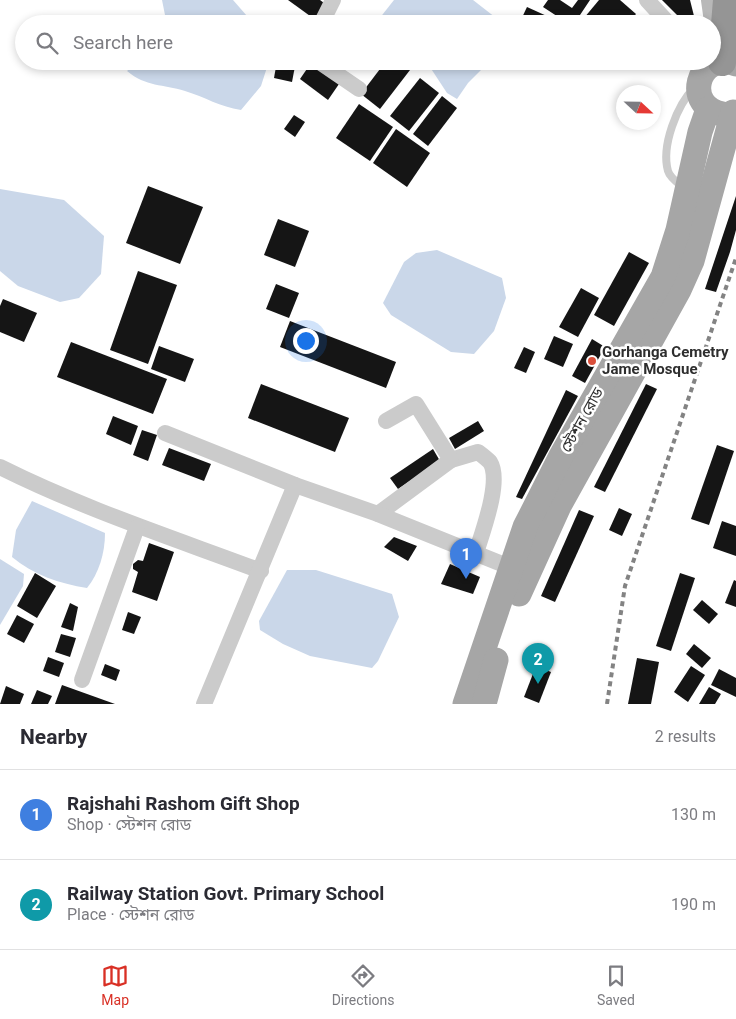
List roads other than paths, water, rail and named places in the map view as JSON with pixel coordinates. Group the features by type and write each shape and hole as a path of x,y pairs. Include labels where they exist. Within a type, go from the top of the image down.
{"highway":[{"path":"721,28 727,0"}],"main road":[{"path":"701,0 703,15"},
{"path":"712,0 712,15"},
{"path":"711,70 699,94 708,109 716,113 735,111"},
{"name":"স্টেশন রোড","path":"465,704 525,527 561,456 663,277 678,230 700,132 708,109"},
{"name":"স্টেশন রোড","path":"484,704 494,664 525,578 559,506 666,316 689,269 726,165 735,111"}],"street":[{"path":"326,15 334,0"},
{"path":"647,0 661,15"},
{"path":"331,70 359,89"},
{"path":"386,421 416,404 451,460"},
{"path":"165,433 295,485 378,514 512,568"},
{"path":"378,514 451,460 478,452 490,462 494,474 491,500 476,554"},
{"path":"0,467 33,483 137,526 261,571"},
{"path":"204,704 261,571 295,485"},
{"path":"82,680 137,526"}],"lane":[{"path":"687,191 672,177 668,170 667,157 673,119 684,99 709,70"}],"water":[{"path":"162,0 233,0 246,15 165,15"},
{"path":"394,0 473,0 492,15 382,15"},
{"path":"266,70 261,86 241,110 226,107 185,91 141,80 127,71"},
{"path":"432,70 481,70 468,83 457,99 447,93"},
{"path":"0,189 64,200 104,236 101,274 79,298 60,302 18,286 0,271"},
{"path":"437,250 502,278 506,298 494,331 474,354 451,352 391,315 383,303 404,262 416,253"},
{"path":"32,501 105,533 104,548 100,562 95,576 87,588 47,577 28,568 12,557 16,530"},
{"path":"0,559 24,574 23,586 0,625"},
{"path":"287,570 316,570 392,594 399,617 378,661 372,668 310,656 283,644 260,630 259,621"}],"railway":[{"path":"607,704 625,586 736,258"}],"place":[{"name":"Gorhanga Cemetry Jame Mosque","path":"592,361"},
{"name":"Rajshahi Rashom Gift Shop","path":"466,579"},
{"name":"Railway Station Govt. Primary School","path":"538,684"}]}
